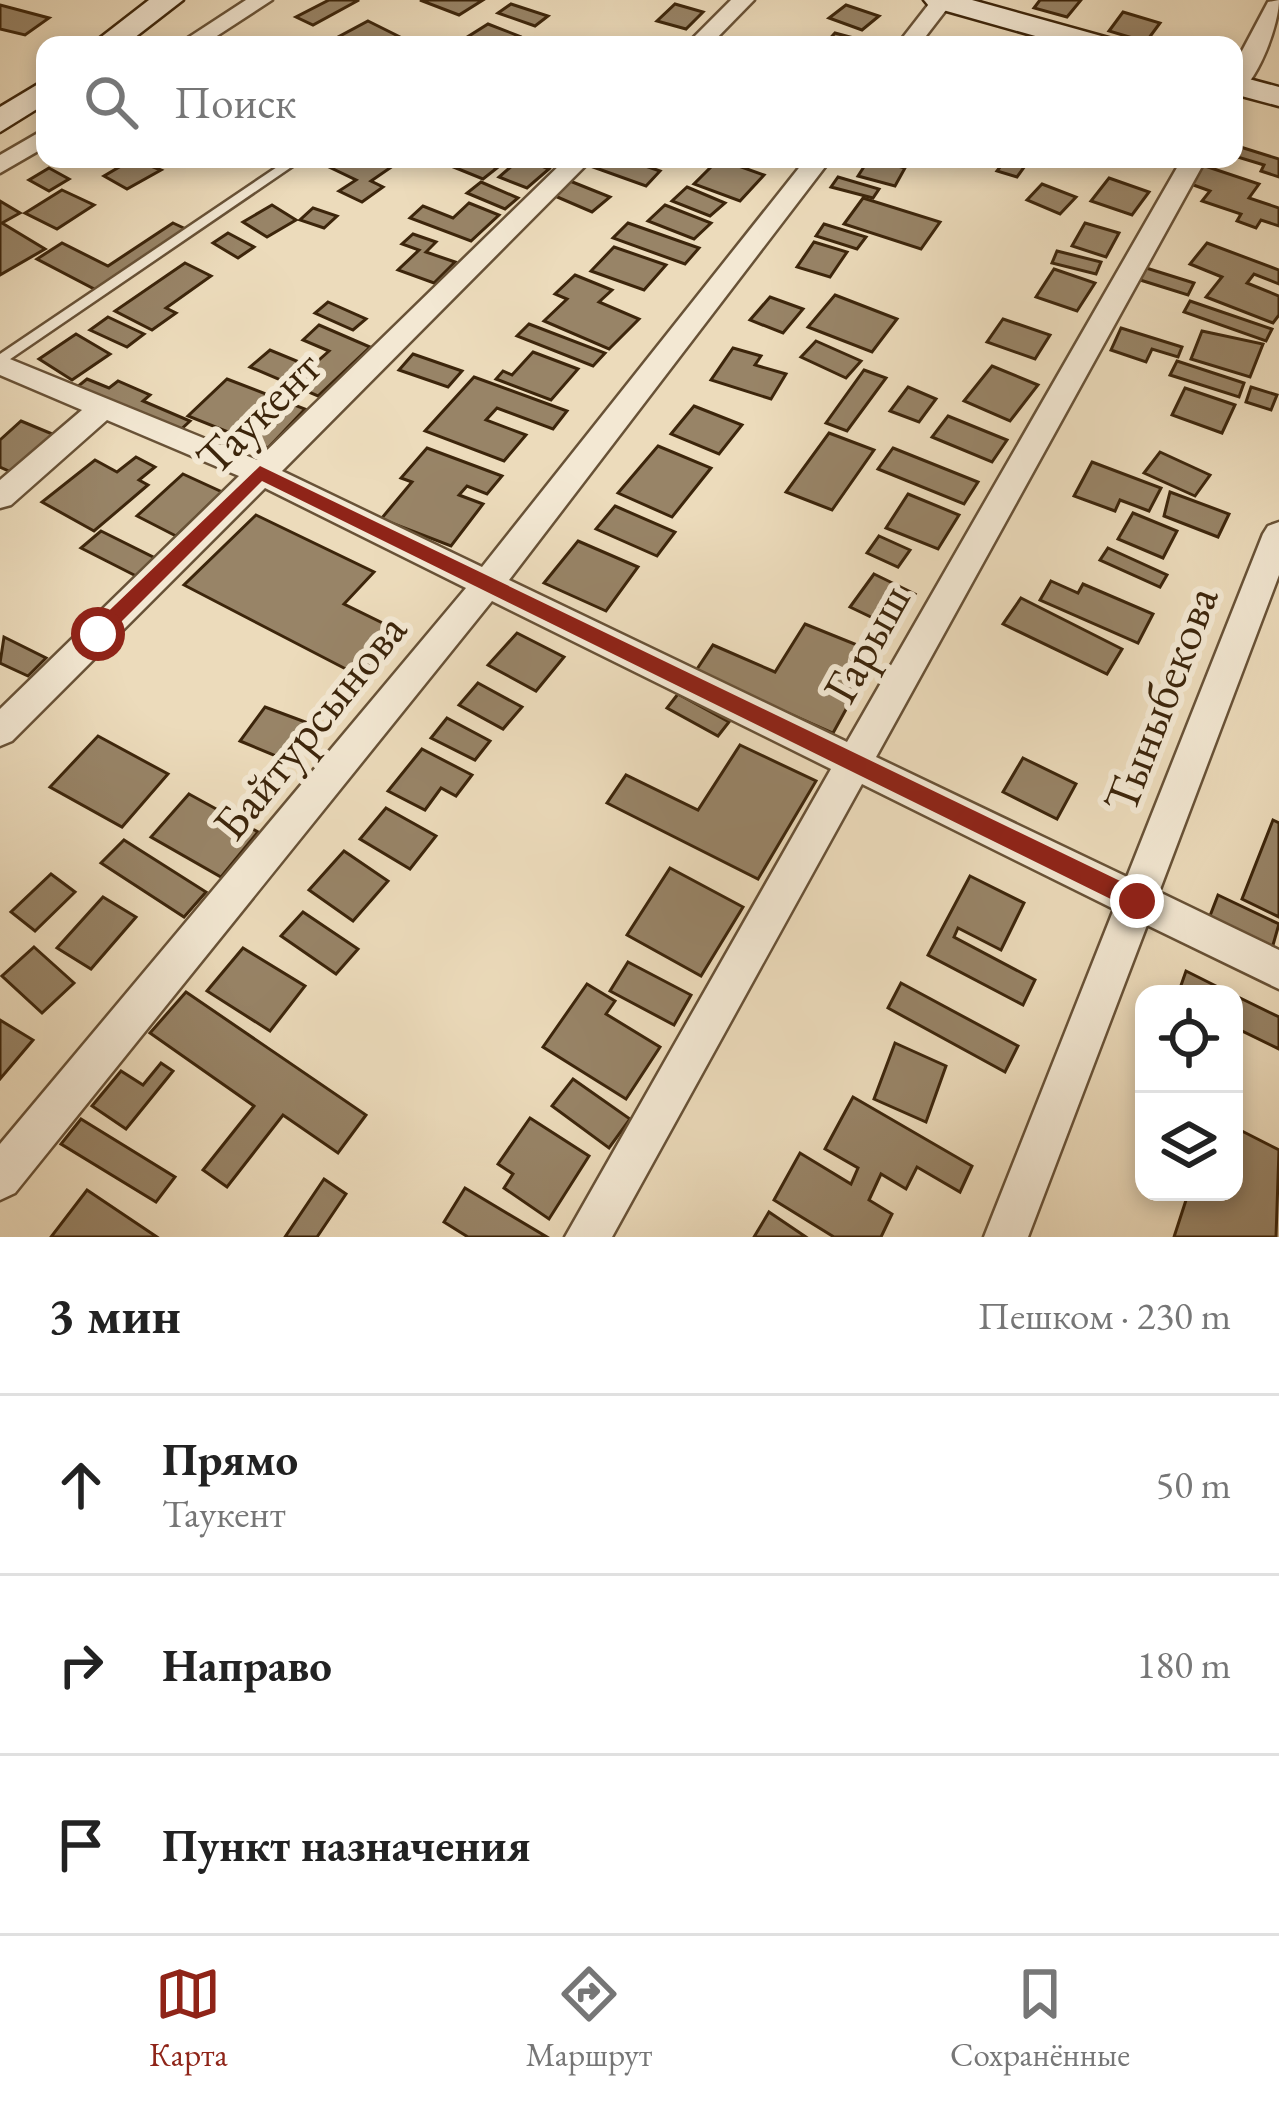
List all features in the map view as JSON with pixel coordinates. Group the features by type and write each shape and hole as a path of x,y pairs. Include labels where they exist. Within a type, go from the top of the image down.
{"main road":[{"path":"118,36 168,0"},
{"path":"941,0 978,4 1074,36"},
{"path":"1243,87 1279,97"},
{"path":"0,122 36,96"}],"street":[{"path":"203,36 261,0"},
{"path":"706,36 743,0"},
{"path":"915,36 941,0"},
{"path":"1243,70 1279,2"},
{"path":"0,166 36,142"},
{"name":"Таукент","path":"0,730 571,168"},
{"name":"Байтурсынова","path":"0,1178 489,582 812,168"},
{"name":"Гарыш","path":"587,1237 1189,168"},
{"path":"0,363 260,472 1279,970"},
{"path":"0,497 104,407"},
{"name":"Тыныбекова","path":"1006,1237 1279,534"}],"lane":[{"path":"0,363 284,168"}],"building":[{"path":"329,0 359,0 313,25 296,17"},
{"path":"420,0 483,0 459,15"},
{"path":"1040,0 1081,0 1067,17 1034,8"},
{"path":"511,4 548,16 535,26 498,13"},
{"path":"675,4 703,12 686,29 657,21"},
{"path":"0,5 49,18 25,35 0,29"},
{"path":"846,5 879,16 862,30 829,18"},
{"path":"1123,12 1160,23 1150,36 1109,31"},
{"path":"368,21 398,36 340,36"},
{"path":"488,24 519,36 469,36"},
{"path":"1243,148 1279,159 1279,177 1261,171 1264,165 1243,159"},
{"path":"49,168 69,179 49,191 29,180"},
{"path":"118,168 161,170 127,189 104,176"},
{"path":"331,168 390,168 371,181 383,187 362,202 339,191 356,180"},
{"path":"456,168 497,168 483,179"},
{"path":"510,168 549,169 527,188 499,177"},
{"path":"596,168 660,171 646,186"},
{"path":"710,168 744,168 764,175 740,201 694,184"},
{"path":"863,168 905,168 895,186 858,176"},
{"path":"999,168 1024,168 1017,177 997,171"},
{"path":"1200,168 1211,168 1259,184 1249,198 1279,208 1279,226 1261,220 1256,228 1237,221 1241,214 1202,201 1210,191 1188,183"},
{"path":"838,177 879,189 873,198 831,187"},
{"path":"1109,178 1149,192 1132,215 1091,201"},
{"path":"565,179 610,197 592,212 548,193"},
{"path":"481,182 518,198 505,209 467,193"},
{"path":"1042,184 1076,197 1060,214 1027,200"},
{"path":"687,187 725,203 710,216 672,201"},
{"path":"62,190 94,205 57,229 25,213"},
{"path":"863,198 940,222 921,249 844,224"},
{"path":"0,201 20,213 2,223 45,249 0,275"},
{"path":"469,203 499,215 471,241 410,218 423,206 453,218"},
{"path":"272,205 296,220 267,237 243,222"},
{"path":"665,205 711,223 694,239 648,221"},
{"path":"313,208 337,216 324,228 300,220"},
{"path":"173,223 190,231 100,292 37,259 62,243 108,266"},
{"path":"628,223 699,248 685,264 613,238"},
{"path":"1085,223 1119,233 1106,257 1072,246"},
{"path":"824,224 866,237 857,249 816,236"},
{"path":"228,233 254,247 238,258 213,243"},
{"path":"413,234 436,242 426,252 455,262 434,283 398,270 419,250 402,244"},
{"path":"814,242 847,252 830,277 797,267"},
{"path":"1207,243 1279,270 1279,284 1254,274 1247,283 1279,296 1279,315 1273,323 1206,297 1222,277 1190,264"},
{"path":"614,247 666,265 644,290 591,271"},
{"path":"1057,251 1101,262 1096,274 1052,263"},
{"path":"185,263 211,276 166,308 176,313 152,330 115,311"},
{"path":"1143,267 1194,283 1188,295 1137,279"},
{"path":"1054,269 1095,283 1077,311 1036,297"},
{"path":"575,275 612,290 599,302 639,319 609,349 544,321 567,299 555,294"},
{"path":"835,295 897,319 872,352 808,327"},
{"path":"770,297 803,309 783,333 750,320"},
{"path":"1190,301 1272,329 1266,341 1184,312"},
{"path":"328,302 366,319 353,330 315,313"},
{"path":"108,317 144,334 127,347 90,330"},
{"path":"1003,319 1050,335 1035,359 987,342"},
{"path":"529,324 605,353 593,366 517,336"},
{"path":"319,325 370,347 318,396 250,367 270,350 311,367 329,351 303,340"},
{"path":"1121,328 1182,347 1178,357 1152,349 1146,362 1111,350"},
{"path":"1202,331 1263,344 1250,377 1191,359"},
{"path":"76,334 110,354 72,380 39,359"},
{"path":"816,341 861,361 846,378 801,357"},
{"path":"733,348 761,356 755,365 786,374 771,399 711,380"},
{"path":"533,352 578,369 551,400 496,379 503,371 512,375"},
{"path":"413,354 462,371 448,387 399,370"},
{"path":"1177,361 1244,383 1239,397 1170,375"},
{"path":"992,366 1038,385 1010,421 964,401"},
{"path":"864,370 886,378 847,431 826,423"},
{"path":"474,377 567,411 553,429 497,408 486,420 526,435 504,461 425,431"},
{"path":"87,379 109,388 118,381 150,395 143,401 190,421 175,435 72,391"},
{"path":"227,379 305,409 268,448 188,416"},
{"path":"908,387 936,399 919,422 890,411"},
{"path":"1251,387 1277,395 1271,410 1246,402"},
{"path":"1185,388 1235,405 1222,433 1172,415"},
{"path":"694,406 742,425 719,454 671,434"},
{"path":"948,416 1007,440 992,462 932,437"},
{"path":"21,421 62,438 20,476 0,467 0,440"},
{"path":"829,433 874,450 832,510 786,492"},
{"path":"658,446 711,468 672,517 618,493"},
{"path":"427,448 502,476 487,494 467,486 459,495 483,504 451,546 381,519 412,482 401,478"},
{"path":"893,448 978,482 964,504 878,469"},
{"path":"1160,452 1210,475 1195,496 1144,473"},
{"path":"136,457 155,467 139,480 148,485 94,531 42,502 95,460 117,472"},
{"path":"1092,462 1161,488 1149,511 1120,500 1115,511 1074,496"},
{"path":"183,474 222,492 176,536 137,516"},
{"path":"1170,492 1229,514 1218,537 1164,516"},
{"path":"908,494 959,515 938,549 886,528"},
{"path":"615,506 675,532 657,556 596,529"},
{"path":"1133,513 1177,531 1163,558 1118,539"},
{"path":"256,515 374,572 344,604 407,635 367,680 184,585"},
{"path":"101,531 161,561 142,579 81,548"},
{"path":"879,536 910,550 898,567 867,553"},
{"path":"578,541 638,567 606,611 544,583"},
{"path":"1108,548 1167,575 1160,587 1100,560"},
{"path":"874,574 915,594 892,627 850,607"},
{"path":"1051,581 1078,593 1083,584 1153,614 1138,643 1040,600"},
{"path":"1021,598 1122,649 1107,674 1003,624"},
{"path":"805,624 877,653 833,733 695,672 713,645 775,672"},
{"path":"517,633 564,657 536,691 488,665"},
{"path":"4,637 46,658 28,676 0,663"},
{"path":"478,683 522,707 503,729 459,705"},
{"path":"678,694 729,722 718,736 667,708"},
{"path":"265,707 308,723 283,759 240,741"},
{"path":"447,718 490,741 475,760 431,738"},
{"path":"98,736 168,774 122,827 50,787"},
{"path":"740,745 816,781 758,879 607,803 626,775 698,810"},
{"path":"422,749 472,775 456,796 441,788 425,810 388,791"},
{"path":"1023,758 1076,784 1057,819 1003,792"},
{"path":"189,794 258,832 221,877 151,837"},
{"path":"386,808 436,836 410,869 360,839"},
{"path":"1273,820 1279,823 1279,917 1242,899"},
{"path":"124,840 206,892 184,917 101,863"},
{"path":"344,851 388,881 353,921 309,890"},
{"path":"670,868 743,907 701,976 627,935"},
{"path":"51,874 75,892 35,931 11,912"},
{"path":"970,876 1024,903 1001,950 958,928 954,937 1035,980 1023,1005 928,955"},
{"path":"1218,895 1279,924 1271,952 1208,921"},
{"path":"103,897 136,917 91,969 57,948"},
{"path":"303,912 358,949 336,974 281,936"},
{"path":"34,947 74,983 42,1013 2,976"},
{"path":"243,948 305,986 270,1031 207,991"},
{"path":"628,962 691,995 674,1025 610,991"},
{"path":"1186,971 1214,985 1181,985"},
{"path":"901,983 1018,1046 1005,1072 888,1008"},
{"path":"587,984 615,1001 606,1014 660,1047 626,1099 543,1047"},
{"path":"186,992 366,1115 338,1153 283,1115 227,1187 203,1170 254,1106 150,1033"},
{"path":"1243,999 1279,1017 1279,1049 1243,1031"},
{"path":"0,1020 33,1040 0,1079"},
{"path":"895,1043 946,1066 926,1122 874,1099"},
{"path":"161,1063 173,1071 126,1129 92,1106 121,1071 143,1085"},
{"path":"573,1079 630,1119 609,1148 552,1106"},
{"path":"853,1097 972,1166 960,1192 917,1167 906,1189 881,1174 869,1200 892,1214 881,1237 834,1237 774,1200 800,1153 851,1184 858,1168 825,1149"},
{"path":"530,1118 589,1156 549,1219 504,1188 513,1174 498,1164"},
{"path":"81,1119 175,1177 156,1202 61,1144"},
{"path":"1243,1132 1279,1150 1276,1237 1174,1237 1186,1201 1243,1201"},
{"path":"324,1179 346,1194 317,1237 285,1237"},
{"path":"465,1188 547,1237 468,1237 444,1222"},
{"path":"87,1190 157,1237 51,1237"},
{"path":"769,1212 806,1237 754,1237"}],"route":[{"path":"98,634 260,472 1137,901"}]}
